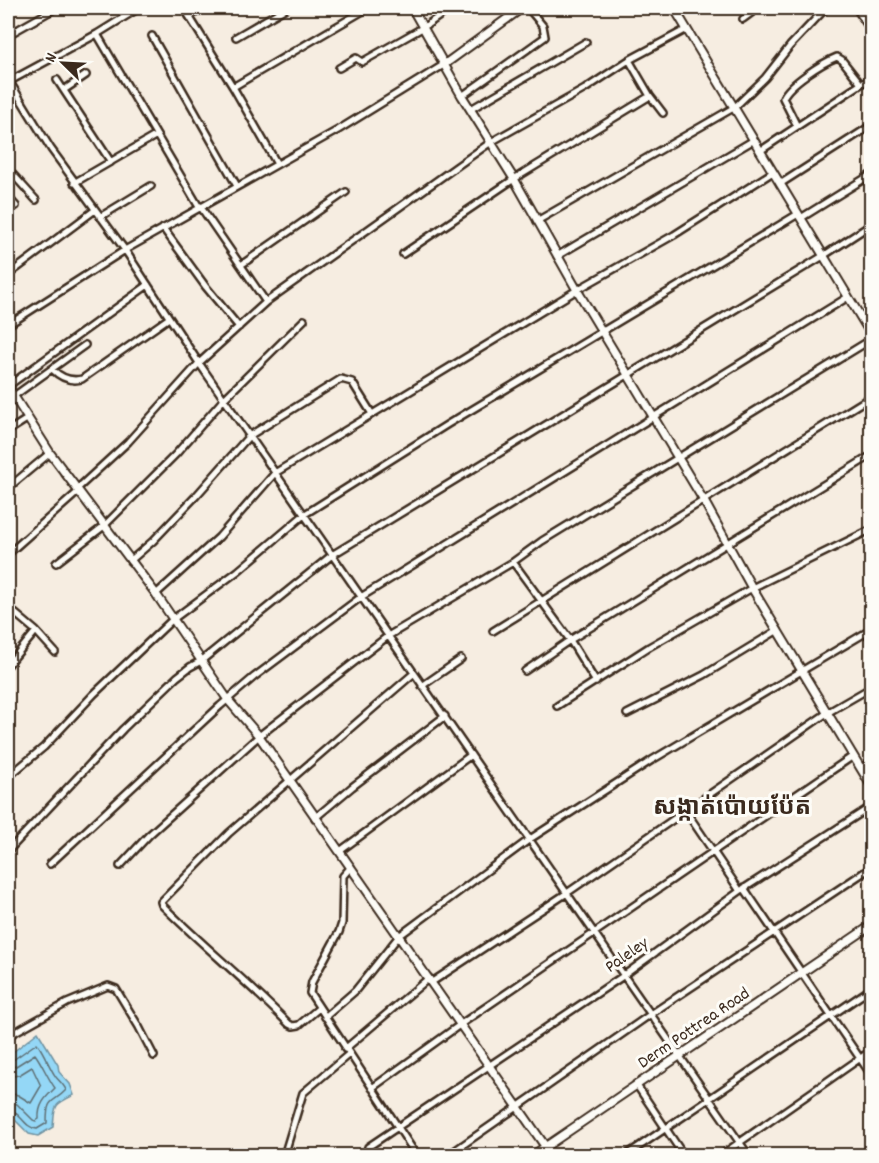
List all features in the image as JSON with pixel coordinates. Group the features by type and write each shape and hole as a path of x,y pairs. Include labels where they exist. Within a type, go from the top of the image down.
{"street":[{"path":"8,35 56,8"},
{"path":"139,8 97,34 8,81 74,183 125,250 199,363 413,674 445,716 749,1155"},
{"path":"184,8 277,164"},
{"path":"190,16 204,8"},
{"path":"236,37 286,8"},
{"path":"233,87 368,8"},
{"path":"412,8 872,787"},
{"path":"339,68 356,58 362,62 424,27 451,8"},
{"path":"8,325 125,250 338,130 445,64 522,8"},
{"path":"462,96 545,37 543,26 528,8"},
{"path":"120,866 149,836 259,736 388,636 513,562 542,541 872,338 676,11 688,8"},
{"path":"743,19 758,8"},
{"path":"537,221 735,107 765,78 790,46 826,8"},
{"path":"856,8 872,32"},
{"path":"8,555 128,442 199,363 266,302 491,142 585,89 629,60 687,29"},
{"path":"97,34 155,136 200,207 266,302"},
{"path":"152,36 237,186"},
{"path":"471,109 586,42"},
{"path":"797,126 783,98 790,88 811,72 837,57 861,84"},
{"path":"629,60 663,114"},
{"path":"64,90 86,75"},
{"path":"57,80 111,162"},
{"path":"760,151 861,84 872,82"},
{"path":"403,254 514,179 650,96"},
{"path":"780,184 872,125"},
{"path":"74,183 155,136"},
{"path":"557,256 754,140"},
{"path":"8,169 36,200"},
{"path":"156,594 219,537 275,473 577,290 674,235 773,172"},
{"path":"8,777 44,747 93,694 172,620 237,571 305,514 448,424 872,174"},
{"path":"100,217 151,186"},
{"path":"241,265 346,192"},
{"path":"8,197 16,206"},
{"path":"8,274 95,210"},
{"path":"8,851 123,729 177,677 201,661 332,555 872,225"},
{"path":"163,228 206,287 239,327"},
{"path":"148,285 8,386 50,453 156,594 228,700 259,736 552,1155"},
{"path":"50,864 254,677 361,597 848,297"},
{"path":"52,369 63,378 75,381 82,379 169,318"},
{"path":"56,563 104,526 176,454 224,399 304,320"},
{"path":"14,396 85,345"},
{"path":"130,561 196,496 249,436 341,379 352,382 372,414"},
{"path":"493,631 872,396"},
{"path":"8,431 27,419"},
{"path":"8,488 50,453"},
{"path":"525,671 570,640 872,455"},
{"path":"556,706 649,647 753,588 872,529"},
{"path":"513,562 543,600 596,682"},
{"path":"8,620 11,613 9,608"},
{"path":"9,608 36,631 55,652"},
{"path":"325,1017 355,991 399,936 530,839 652,760 872,629"},
{"path":"627,714 704,675 778,630"},
{"path":"8,666 36,631"},
{"path":"422,686 461,659"},
{"path":"320,1008 299,1025 289,1024 250,984 162,905 162,899 228,833 413,674"},
{"path":"284,1155 303,1093 347,1051 430,980 567,893 827,713 872,687"},
{"path":"315,818 445,716"},
{"path":"339,851 471,755"},
{"path":"372,1088 461,1024 853,756"},
{"path":"861,768 872,762"},
{"name":"Paleley","path":"368,1147 623,976 742,889 872,806"},
{"path":"686,810 773,931 872,1076"},
{"path":"351,867 343,876 342,923 339,932 309,990 417,1155"},
{"path":"447,1155 773,931 872,867"},
{"name":"Derm Pottrea Road","path":"532,1155 872,924"},
{"path":"8,1036 67,1003 108,986 116,989 140,1027 154,1056"},
{"path":"625,1155 872,988"},
{"path":"720,1155 872,1050"},
{"path":"636,1084 684,1155"}],"water":[{"path":"38,1032 58,1065 59,1072 70,1084 74,1095 56,1106 53,1127 38,1136 29,1134 8,1113 8,1056"}],"district":[{"name":"សង្កាត់ប៉ោយប៉ែត","path":"732,806"}]}
